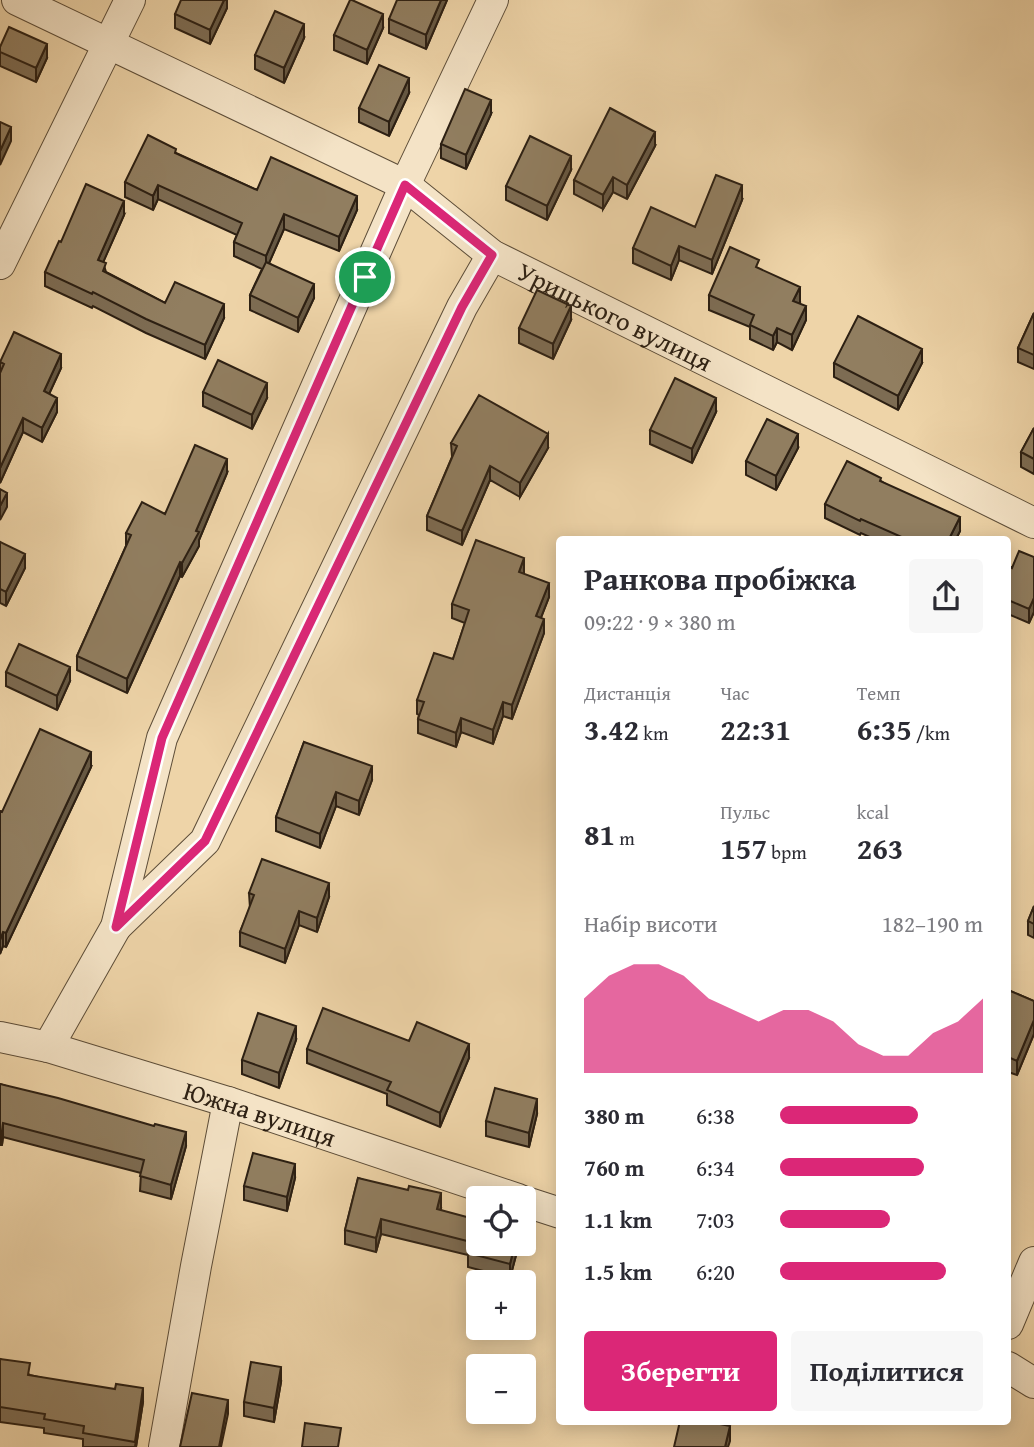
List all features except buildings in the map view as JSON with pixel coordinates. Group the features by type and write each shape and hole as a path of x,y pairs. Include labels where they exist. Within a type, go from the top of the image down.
{"street":[{"name":"Урицького вулиця","path":"18,0 405,185 492,255 1034,523"},
{"path":"0,264 130,0"},
{"path":"48,1046 116,927 162,738 405,185 493,0"},
{"path":"116,927 205,841 462,307 492,255"},
{"name":"Южна вулиця","path":"0,1037 48,1046 228,1102 479,1186"},
{"path":"164,1447 228,1102"},
{"path":"536,1205 556,1212"},
{"path":"1011,1317 1034,1262"},
{"path":"1011,1369 1034,1383"}],"route":[{"path":"405,185 492,255 462,307 205,841 116,927 162,738 365,277 405,185"}]}
